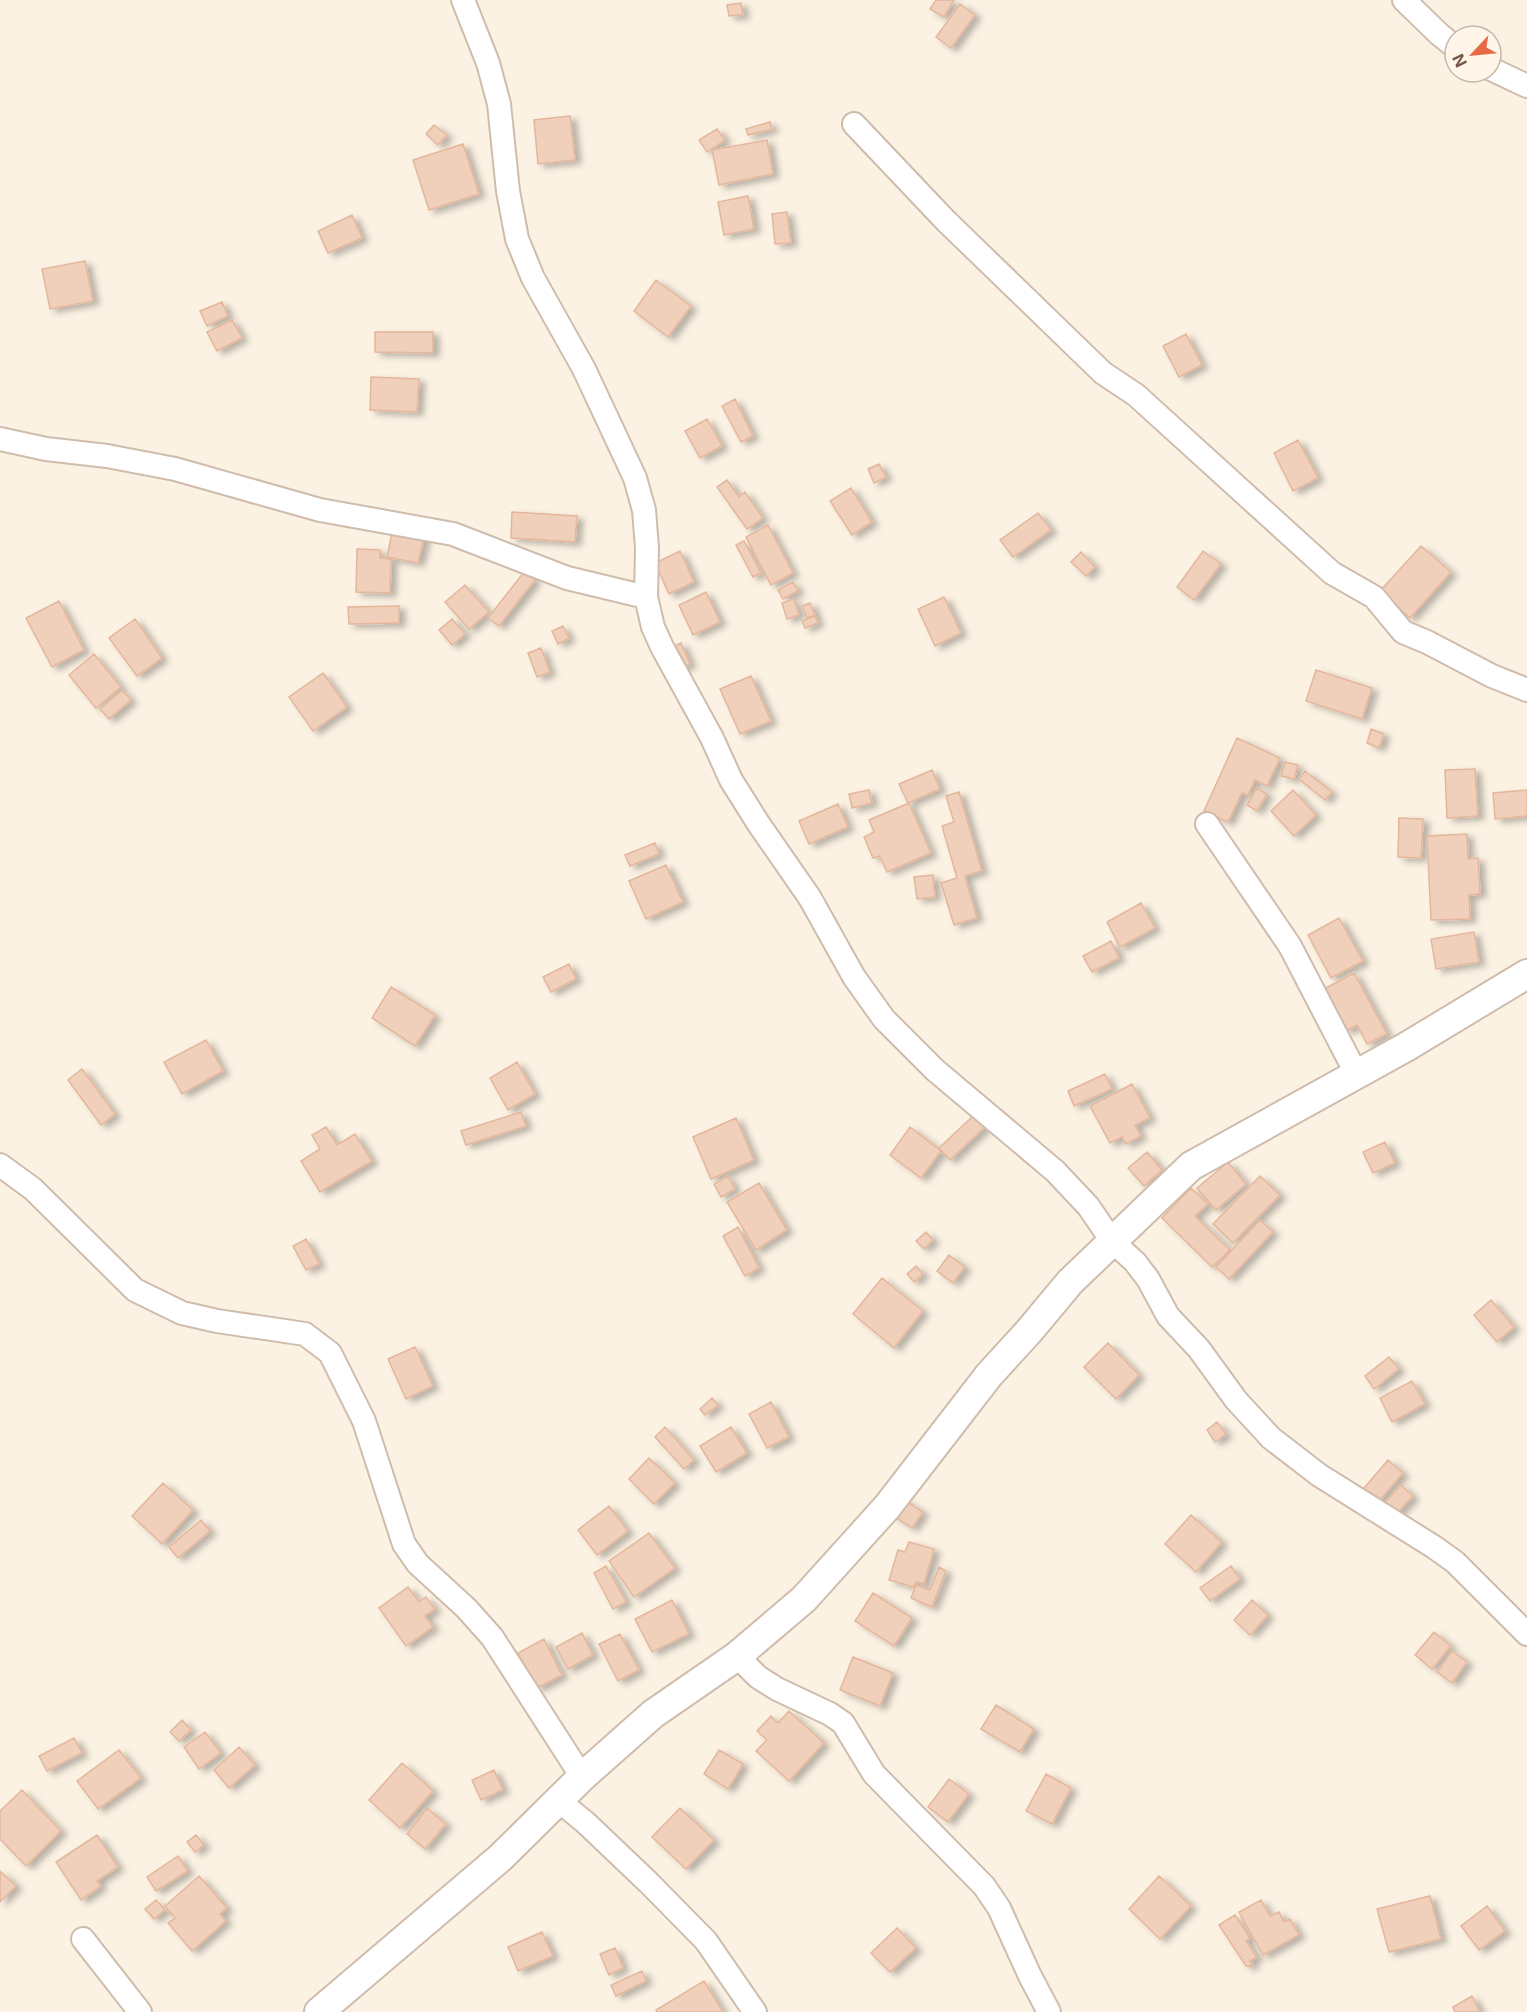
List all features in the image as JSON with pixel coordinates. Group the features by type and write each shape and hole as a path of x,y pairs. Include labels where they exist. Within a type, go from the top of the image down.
{"street":[{"path":"463,0 488,63 499,104 508,191 517,239 533,278 584,369 635,478 645,520 646,597 653,627 712,738 731,780 810,898 854,977 884,1019 935,1070 1055,1171 1088,1206 1112,1241 1135,1262 1148,1279 1168,1316 1199,1349 1236,1400 1272,1438 1319,1475 1455,1562 1527,1634"},
{"path":"1404,0 1443,37"},
{"path":"1503,75 1527,86"},
{"path":"854,124 946,221 1103,373 1136,395 1332,573 1374,597 1403,632 1492,676 1527,690"},
{"path":"0,439 175,469 320,510 453,534 567,578 646,597"},
{"path":"1207,824 1290,946 1357,1075"},
{"path":"319,2012 500,1858 582,1777 653,1714 737,1656 804,1599 888,1507 989,1375 1070,1282 1191,1167 1357,1075 1527,974"},
{"path":"0,1165 33,1189 135,1290 182,1313 217,1322 305,1334 330,1353 364,1422 404,1544 417,1564 466,1608 492,1637 582,1777"},
{"path":"737,1656 758,1677 777,1689 843,1722 874,1774 984,1886 999,1908 1049,2012"},
{"path":"558,1800 602,1838 706,1941 754,2012"},
{"path":"83,1939 140,2012"}],"building":[{"path":"936,0 954,0 944,17 930,9"},
{"path":"741,3 743,15 729,16 727,5"},
{"path":"960,4 975,15 951,48 936,37"},
{"path":"570,116 575,160 538,164 534,120"},
{"path":"770,122 772,129 748,135 746,129"},
{"path":"434,125 447,135 438,145 426,134"},
{"path":"717,129 725,140 707,152 699,140"},
{"path":"767,140 773,174 719,185 712,150"},
{"path":"463,144 479,194 429,210 413,160"},
{"path":"748,196 754,229 724,235 718,202"},
{"path":"787,212 791,243 775,244 772,214"},
{"path":"352,215 362,238 328,253 318,231"},
{"path":"85,261 93,301 50,309 42,269"},
{"path":"656,280 691,306 668,337 634,311"},
{"path":"222,302 228,316 207,326 200,311"},
{"path":"232,320 242,338 217,351 207,332"},
{"path":"375,332 433,332 433,353 375,352"},
{"path":"1186,334 1202,365 1179,377 1163,346"},
{"path":"371,377 419,379 417,412 370,410"},
{"path":"735,399 753,436 741,442 722,406"},
{"path":"707,419 722,446 700,458 685,431"},
{"path":"1298,440 1318,478 1293,491 1274,453"},
{"path":"879,464 886,477 874,483 868,469"},
{"path":"727,480 739,497 745,492 763,518 747,529 717,487"},
{"path":"851,488 872,522 852,535 830,501"},
{"path":"512,512 577,516 575,542 511,538"},
{"path":"1038,513 1051,530 1013,557 1000,540"},
{"path":"768,525 793,573 771,585 746,537"},
{"path":"393,528 425,535 418,563 387,557"},
{"path":"744,541 761,573 753,577 736,545"},
{"path":"1421,546 1451,572 1410,618 1380,591"},
{"path":"357,549 380,550 380,558 391,559 390,593 356,592"},
{"path":"680,551 694,582 669,594 655,563"},
{"path":"1203,551 1221,564 1194,600 1177,587"},
{"path":"1081,552 1095,567 1086,576 1071,562"},
{"path":"524,572 535,580 499,626 488,618"},
{"path":"793,582 798,591 783,599 778,590"},
{"path":"465,585 489,612 469,629 445,602"},
{"path":"706,592 720,622 693,635 679,605"},
{"path":"944,597 961,633 935,646 918,609"},
{"path":"794,599 799,615 787,619 782,603"},
{"path":"59,601 84,650 52,667 26,618"},
{"path":"810,603 815,615 807,618 802,606"},
{"path":"399,606 399,623 349,624 348,607"},
{"path":"815,616 818,623 805,628 802,621"},
{"path":"135,619 162,658 137,676 109,638"},
{"path":"452,619 465,634 452,645 439,630"},
{"path":"563,626 569,638 558,644 552,631"},
{"path":"681,643 690,664 679,668 670,648"},
{"path":"541,648 550,672 537,677 528,653"},
{"path":"94,654 121,687 96,708 69,675"},
{"path":"1316,670 1372,688 1362,719 1306,701"},
{"path":"323,673 347,707 313,731 289,697"},
{"path":"751,676 771,721 740,734 720,689"},
{"path":"122,690 131,700 109,719 100,709"},
{"path":"1371,729 1384,734 1379,748 1367,743"},
{"path":"1237,738 1280,758 1267,786 1255,780 1248,795 1242,793 1228,822 1204,811"},
{"path":"1285,762 1298,765 1294,779 1281,776"},
{"path":"1475,769 1478,816 1447,818 1445,770"},
{"path":"932,770 940,789 908,803 899,784"},
{"path":"1305,771 1332,792 1325,800 1299,779"},
{"path":"1257,788 1267,794 1257,811 1247,805"},
{"path":"869,790 872,803 852,808 849,794"},
{"path":"1293,790 1316,815 1294,836 1271,811"},
{"path":"1527,790 1527,816 1495,819 1493,793"},
{"path":"959,792 982,871 965,876 977,918 954,925 941,883 957,878 942,826 954,822 946,796"},
{"path":"909,803 931,853 887,872 880,856 873,858 864,837 874,832 869,820"},
{"path":"838,804 848,827 809,844 799,821"},
{"path":"1399,818 1423,819 1421,858 1398,857"},
{"path":"1467,834 1468,859 1478,858 1480,894 1469,895 1470,919 1431,920 1427,836"},
{"path":"655,843 659,854 630,866 625,855"},
{"path":"666,865 683,902 646,919 629,881"},
{"path":"933,875 935,897 917,899 914,877"},
{"path":"1141,903 1155,928 1120,947 1107,922"},
{"path":"1339,918 1363,961 1331,978 1308,935"},
{"path":"1474,932 1479,962 1436,969 1431,939"},
{"path":"1111,941 1119,958 1092,972 1083,956"},
{"path":"569,964 576,979 551,992 543,977"},
{"path":"1354,973 1387,1034 1367,1044 1357,1025 1346,1031 1324,989"},
{"path":"391,987 435,1015 415,1046 372,1018"},
{"path":"206,1040 223,1071 182,1094 164,1062"},
{"path":"517,1062 535,1094 508,1110 490,1078"},
{"path":"82,1069 115,1114 101,1125 68,1080"},
{"path":"1105,1074 1112,1089 1074,1106 1068,1091"},
{"path":"1132,1084 1150,1118 1135,1125 1141,1136 1126,1144 1122,1137 1110,1143 1090,1106"},
{"path":"521,1112 526,1126 466,1145 461,1131"},
{"path":"974,1115 985,1127 950,1160 939,1148"},
{"path":"736,1118 754,1160 711,1179 693,1137"},
{"path":"326,1127 337,1145 355,1134 372,1161 320,1192 301,1161 320,1149 312,1135"},
{"path":"910,1127 941,1151 921,1178 890,1155"},
{"path":"1385,1142 1395,1163 1373,1173 1363,1152"},
{"path":"1147,1152 1162,1170 1144,1186 1128,1168"},
{"path":"1228,1162 1246,1184 1216,1210 1197,1188"},
{"path":"728,1176 735,1189 721,1197 714,1184"},
{"path":"1260,1176 1280,1195 1233,1243 1213,1224"},
{"path":"759,1183 787,1230 756,1250 727,1202"},
{"path":"1191,1188 1208,1204 1195,1216 1230,1250 1212,1267 1162,1218"},
{"path":"1260,1220 1273,1232 1229,1279 1216,1267"},
{"path":"738,1227 759,1268 745,1276 723,1236"},
{"path":"926,1232 933,1240 924,1249 916,1241"},
{"path":"306,1239 319,1264 306,1270 293,1246"},
{"path":"949,1255 965,1267 953,1283 937,1271"},
{"path":"916,1266 923,1274 914,1282 907,1274"},
{"path":"882,1278 923,1311 894,1348 853,1314"},
{"path":"1491,1300 1514,1327 1497,1342 1474,1315"},
{"path":"1108,1343 1139,1375 1116,1399 1084,1367"},
{"path":"415,1347 433,1386 406,1399 388,1359"},
{"path":"1389,1357 1399,1369 1374,1389 1365,1376"},
{"path":"1412,1381 1425,1404 1392,1422 1380,1398"},
{"path":"712,1398 718,1405 705,1415 700,1409"},
{"path":"771,1402 789,1437 767,1448 749,1414"},
{"path":"1217,1422 1226,1434 1215,1442 1207,1430"},
{"path":"665,1427 694,1460 684,1469 655,1437"},
{"path":"731,1427 747,1453 716,1472 700,1446"},
{"path":"649,1458 675,1483 654,1504 629,1479"},
{"path":"1388,1460 1403,1473 1374,1507 1359,1494"},
{"path":"163,1483 193,1510 162,1544 132,1516"},
{"path":"1401,1485 1413,1496 1391,1520 1379,1509"},
{"path":"903,1499 923,1512 912,1528 892,1515"},
{"path":"609,1506 628,1531 597,1555 578,1530"},
{"path":"1191,1515 1222,1542 1196,1572 1165,1544"},
{"path":"201,1520 210,1531 178,1558 169,1547"},
{"path":"649,1533 675,1568 634,1597 609,1561"},
{"path":"909,1542 934,1549 924,1584 916,1582 914,1587 889,1580 898,1550 905,1552"},
{"path":"606,1566 626,1602 613,1609 594,1573"},
{"path":"1231,1566 1240,1579 1210,1601 1200,1588"},
{"path":"939,1567 946,1571 932,1607 911,1598 916,1585 930,1590"},
{"path":"408,1587 419,1602 426,1597 435,1609 425,1616 433,1627 406,1646 379,1608"},
{"path":"873,1593 912,1618 894,1646 855,1621"},
{"path":"672,1600 689,1634 652,1652 635,1619"},
{"path":"1252,1600 1268,1615 1250,1635 1234,1620"},
{"path":"1434,1632 1451,1646 1432,1669 1415,1655"},
{"path":"582,1633 593,1655 568,1669 556,1647"},
{"path":"620,1634 639,1670 618,1681 599,1644"},
{"path":"544,1639 562,1675 537,1688 518,1653"},
{"path":"1452,1651 1467,1662 1452,1683 1437,1672"},
{"path":"853,1657 893,1673 880,1706 840,1690"},
{"path":"996,1705 1034,1729 1020,1752 981,1729"},
{"path":"789,1711 824,1743 789,1781 756,1751 767,1740 757,1731 771,1716 778,1723"},
{"path":"182,1720 191,1730 179,1741 170,1732"},
{"path":"205,1732 221,1753 199,1769 184,1747"},
{"path":"74,1738 82,1753 47,1771 39,1756"},
{"path":"239,1747 255,1765 229,1788 214,1770"},
{"path":"119,1750 141,1778 98,1809 77,1781"},
{"path":"719,1750 743,1764 728,1789 704,1774"},
{"path":"402,1763 433,1791 400,1828 369,1800"},
{"path":"494,1770 503,1790 481,1800 472,1780"},
{"path":"1046,1774 1071,1788 1052,1824 1026,1811"},
{"path":"949,1779 969,1794 948,1822 928,1807"},
{"path":"22,1790 61,1831 26,1866 0,1839 0,1811"},
{"path":"427,1808 446,1824 425,1849 407,1834"},
{"path":"680,1808 714,1840 686,1869 652,1837"},
{"path":"97,1835 118,1867 97,1881 101,1886 81,1900 56,1862"},
{"path":"196,1835 204,1845 195,1852 187,1842"},
{"path":"178,1856 188,1871 156,1891 147,1877"},
{"path":"0,1871 16,1886 0,1902"},
{"path":"199,1876 227,1908 220,1914 226,1921 192,1951 168,1923 175,1918 165,1906"},
{"path":"1159,1876 1191,1906 1160,1939 1129,1909"},
{"path":"1430,1896 1441,1939 1389,1952 1377,1909"},
{"path":"156,1900 165,1910 154,1919 145,1909"},
{"path":"1261,1900 1270,1916 1279,1912 1284,1922 1290,1919 1299,1935 1263,1955 1239,1912"},
{"path":"1487,1906 1505,1931 1479,1950 1461,1926"},
{"path":"1235,1915 1250,1938 1246,1941 1257,1957 1250,1961 1253,1966 1246,1966 1219,1925"},
{"path":"897,1928 916,1948 890,1972 871,1953"},
{"path":"542,1932 553,1956 518,1971 508,1947"},
{"path":"615,1948 623,1968 609,1975 600,1954"},
{"path":"642,1971 646,1981 616,1996 611,1985"},
{"path":"704,1981 723,2012 657,2012 656,2010"},
{"path":"1472,1996 1480,2012 1455,2012 1453,2007"}]}
